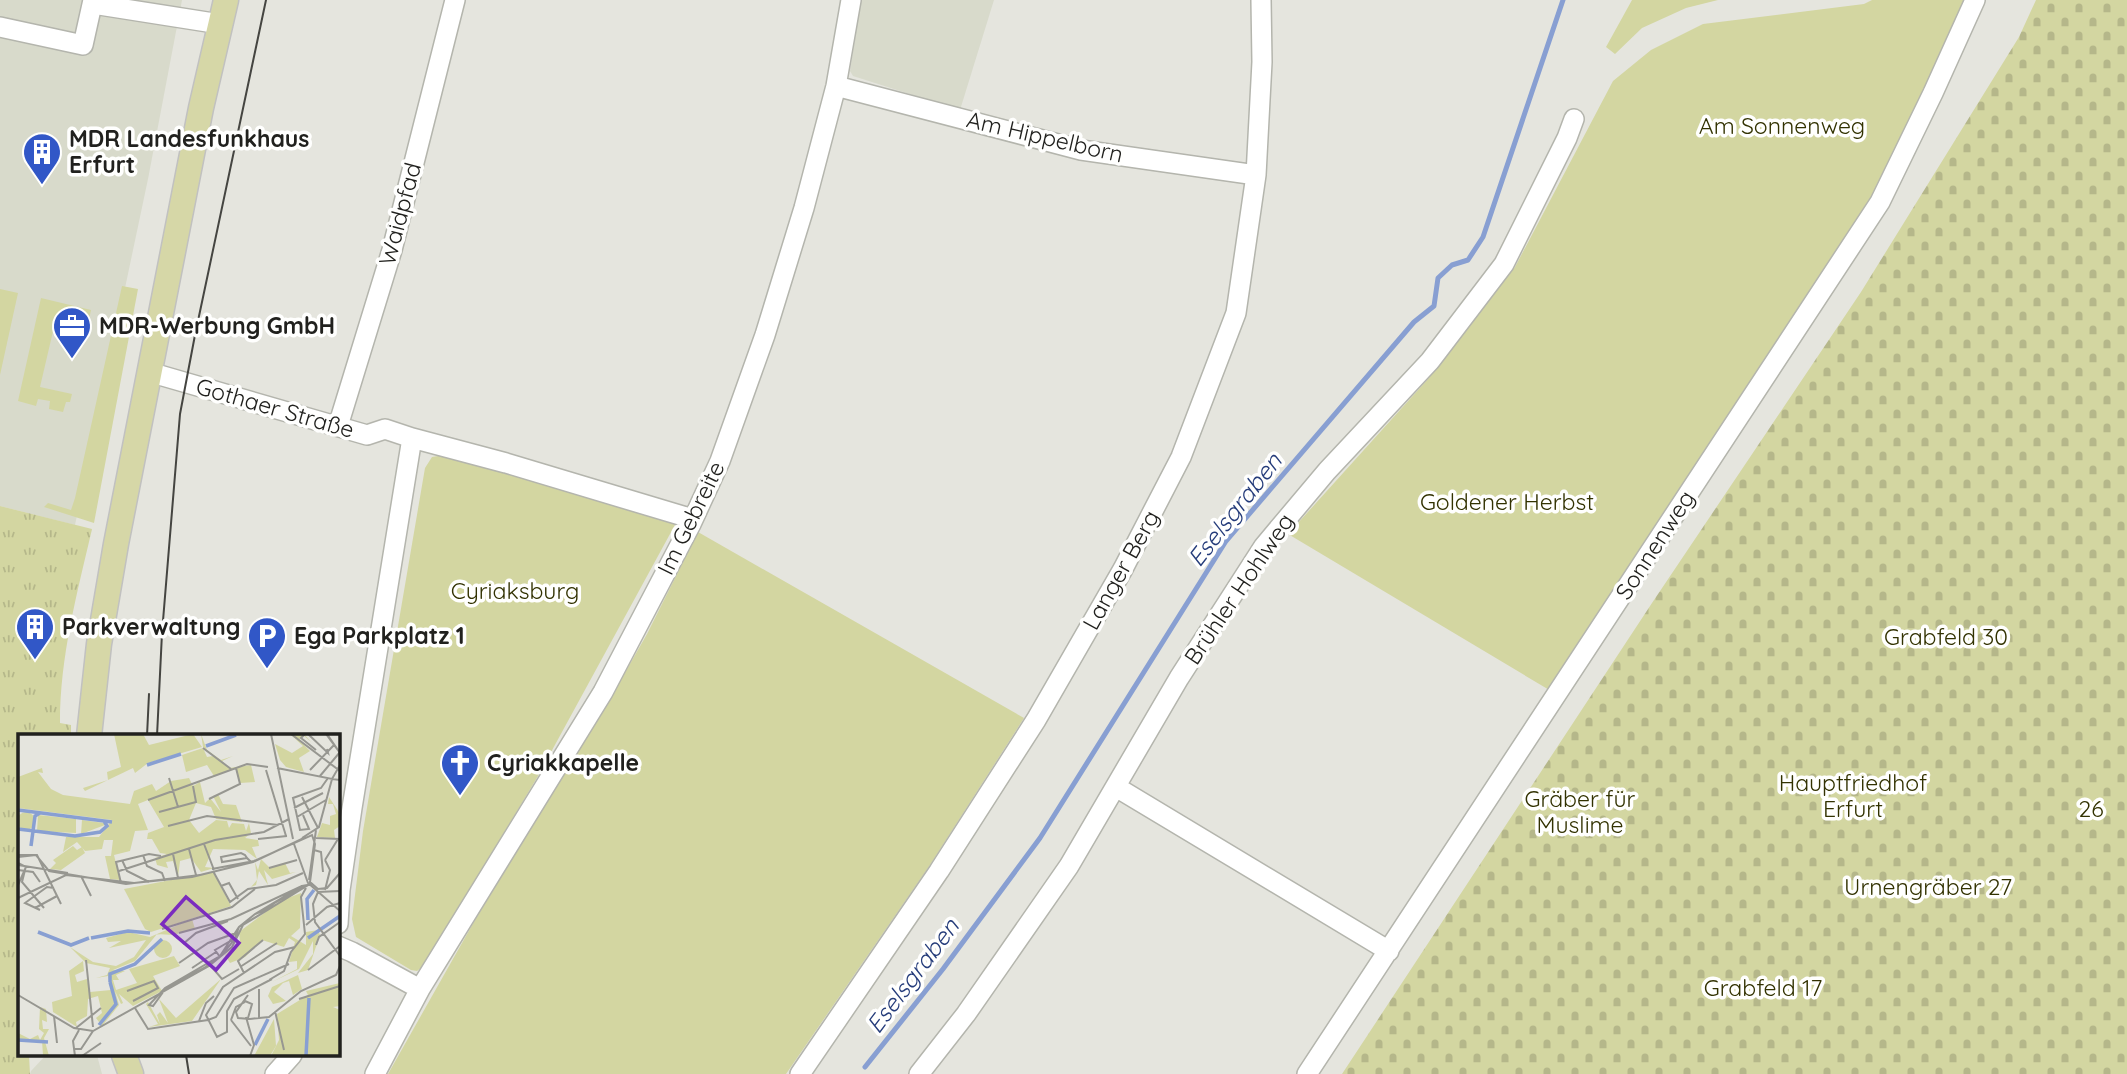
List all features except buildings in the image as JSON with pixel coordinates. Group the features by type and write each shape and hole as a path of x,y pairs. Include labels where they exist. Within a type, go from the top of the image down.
{"main road":[{"path":"89,734 99,644 149,372 223,6"},
{"path":"124,1056 131,1074"}],"street":[{"name":"Waidpfad","path":"338,426 392,250 455,0"},
{"name":"Im Gebreite","path":"375,1074 420,989 603,692 693,519 720,461 765,335 804,208 835,86 850,0"},
{"name":"Langer Berg","path":"800,1074 939,871 1036,720 1123,569 1181,457 1237,313 1256,175 1262,62 1261,0"},
{"name":"Sonnenweg","path":"1307,1074 1880,202 1975,0"},
{"path":"0,27 83,45 93,2 223,6"},
{"name":"Am Hippelborn","path":"835,86 1081,150 1256,175"},
{"name":"Brühler Hohlweg","path":"919,1074 966,1014 1069,866 1179,678 1264,546 1319,479 1430,361 1504,264 1574,119"},
{"name":"Gothaer Straße","path":"149,372 367,435 385,429 412,438"},
{"path":"340,890 412,438 693,519"},
{"path":"1116,788 1389,951"},
{"path":"340,947 420,989"},
{"path":"275,1074 291,1056"}],"shaded area":[{"path":"0,0 182,0 148,179 75,525 0,506"},
{"path":"861,0 994,0 960,110 853,76 850,71"},
{"path":"45,1056 97,1056 102,1074 30,1074"}],"green space":[{"path":"1632,0 1718,0 1686,8 1642,28 1615,54 1606,47"},
{"name":"Goldener Herbst","path":"1872,0 1968,0 1872,199 1551,691 1288,534 1428,379 1515,267 1613,81 1651,50 1703,24 1864,4"},
{"name":"Hauptfriedhof Erfurt","path":"2036,0 2127,0 2127,1074 1342,1074 1652,603 1861,292 2019,37"},
{"path":"122,286 138,289 94,523 44,507 48,503 71,510"},
{"path":"0,289 18,293 0,375"},
{"path":"41,298 91,310 86,334 54,327 40,387 72,394 63,412 49,409 50,401 38,399 36,406 18,401"},
{"name":"Cyriaksburg","path":"444,455 676,523 538,776 425,965 417,971 356,937 352,919 363,831 425,468 432,457"},
{"path":"0,506 92,529 70,625 63,674 60,723 71,725 71,734 18,734 18,1056 29,1056 30,1074 0,1074"},
{"path":"698,532 1024,718 930,865 786,1074 388,1074 475,920 603,711 647,634"}],"waterway":[{"name":"Eselsgraben","path":"865,1067 943,969 1040,838 1226,541 1414,322 1434,306 1438,278 1452,265 1468,260 1483,237 1563,0"}],"tram line":[{"path":"157,734 162,633 180,414 266,0"},
{"path":"147,734 149,694"},
{"path":"186,1056 189,1074"}],"place":[{"name":"MDR Landesfunkhaus Erfurt","path":"42,186"},
{"name":"MDR-Werbung GmbH","path":"72,360"},
{"name":"Parkverwaltung","path":"35,661"},
{"name":"Ega Parkplatz 1","path":"267,670"},
{"name":"Cyriakkapelle","path":"460,797"}],"park label":[{"name":"Am Sonnenweg","path":"1782,126"},
{"name":"Grabfeld 30","path":"1946,637"},
{"name":"26","path":"2091,809"},
{"name":"Gräber für Muslime","path":"1580,812"},
{"name":"Urnengräber 27","path":"1928,887"},
{"name":"Grabfeld 17","path":"1763,988"}]}
